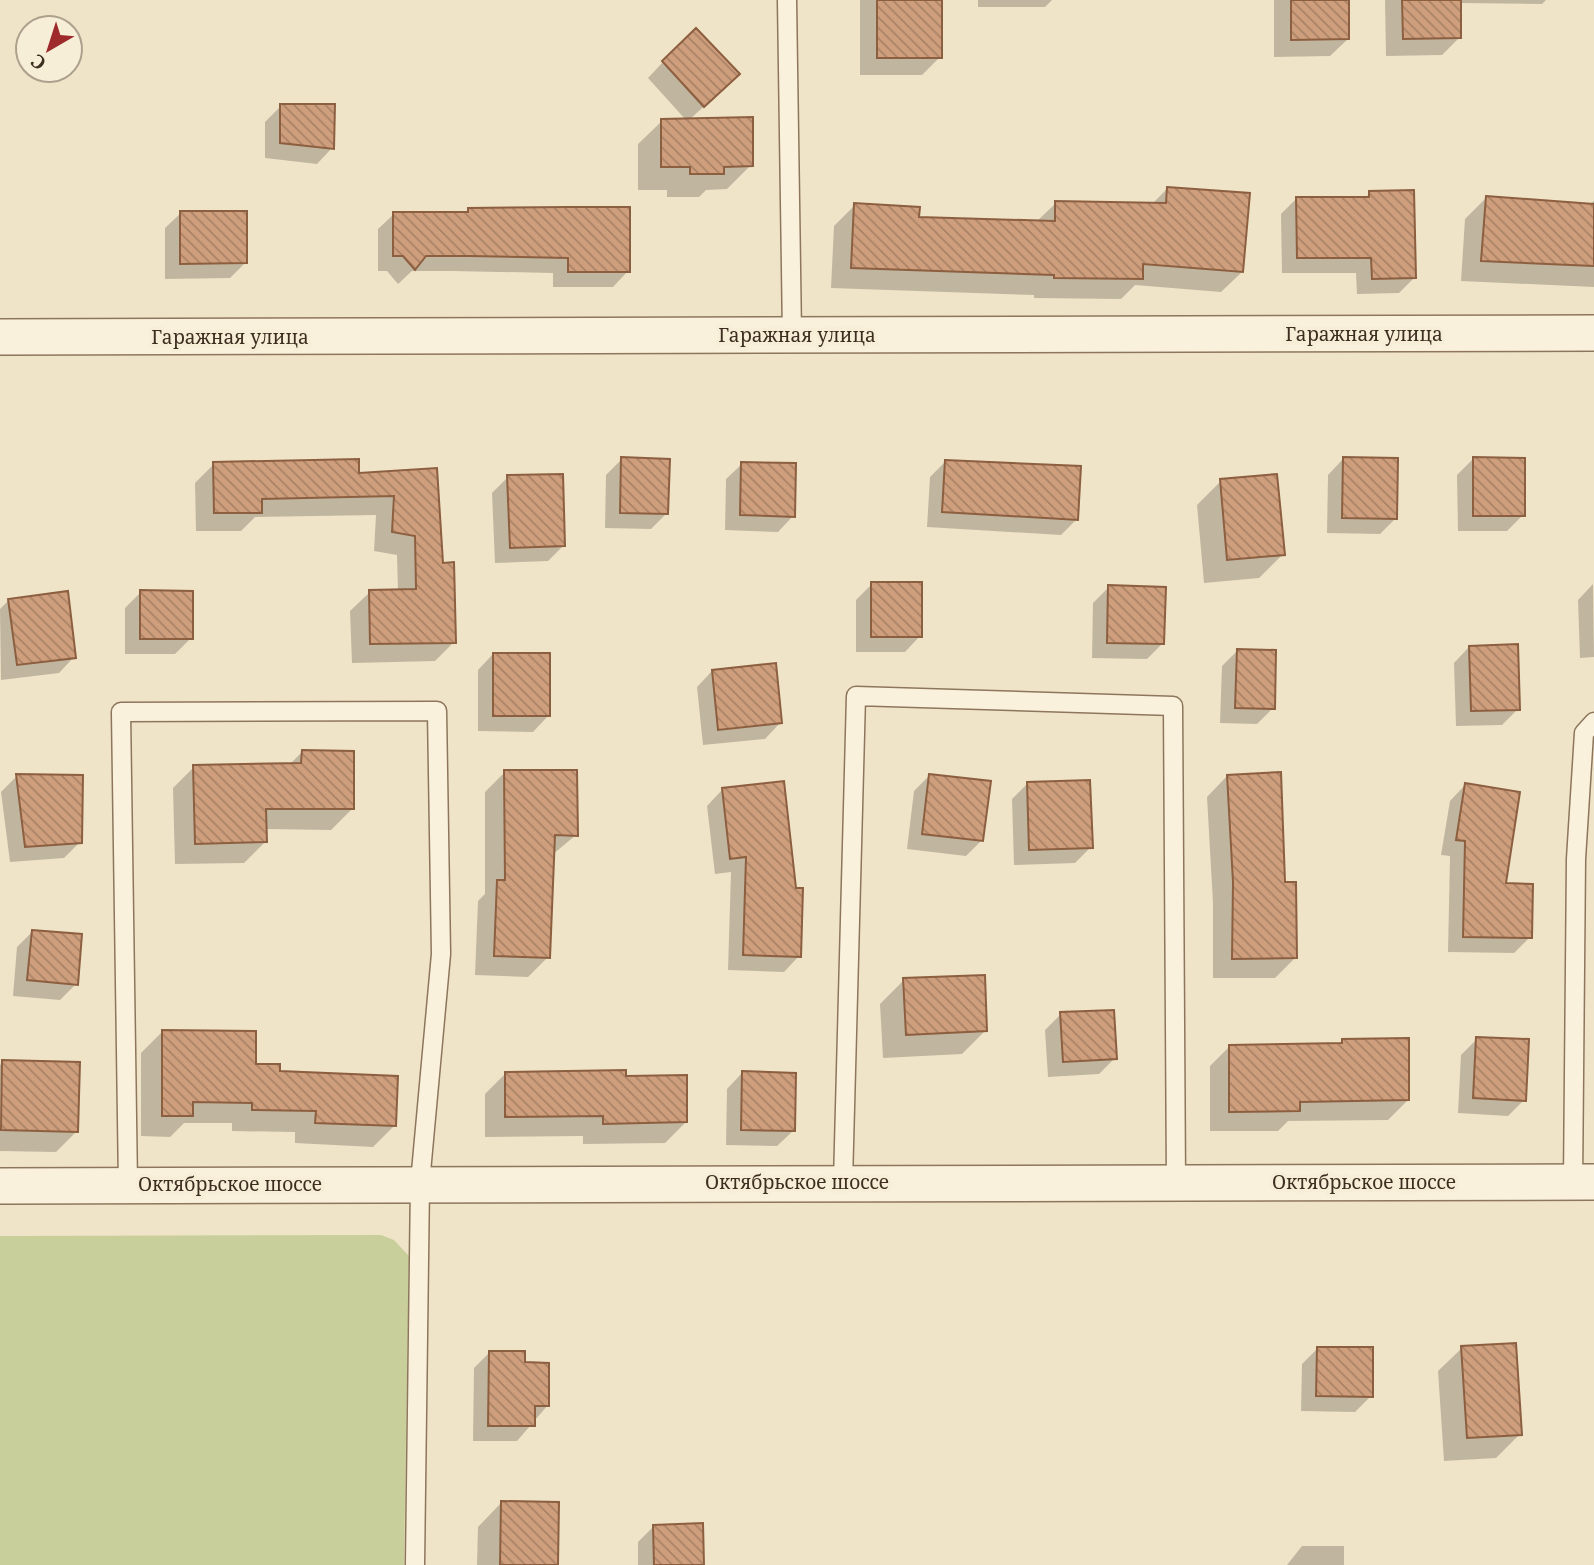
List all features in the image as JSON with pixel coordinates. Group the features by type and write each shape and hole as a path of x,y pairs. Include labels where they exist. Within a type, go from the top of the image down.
{"street":[{"name":"Гаражная улица","path":"0,337 1594,333"},
{"name":"Октябрьское шоссе","path":"0,1186 1584,1182"}],"lane":[{"path":"787,0 792,335"},
{"path":"843,1182 856,696 1172,706 1176,1183"},
{"path":"128,1185 121,712 437,710 441,954 420,1183 415,1565"},
{"path":"1584,1182 1576,859 1584,733 1594,722"}],"green space":[{"path":"381,1235 394,1240 409,1256 404,1565 0,1565 0,1236"}],"building":[{"path":"877,0 942,0 942,58 877,58"},
{"path":"1291,0 1349,0 1349,39 1291,40"},
{"path":"1402,0 1461,0 1461,38 1403,39"},
{"path":"696,28 740,74 704,107 662,61"},
{"path":"280,104 335,104 334,149 280,143"},
{"path":"753,117 753,166 724,167 724,174 690,174 690,167 661,167 661,119"},
{"path":"1167,187 1250,193 1243,272 1143,264 1143,279 1054,278 1054,275 851,268 854,203 920,207 919,217 1055,221 1055,201 1166,203"},
{"path":"1414,190 1416,278 1372,279 1371,258 1297,258 1296,197 1369,197 1369,191"},
{"path":"1486,196 1594,204 1594,266 1481,261"},
{"path":"630,207 630,272 568,272 568,258 469,256 426,256 415,270 403,256 393,256 393,212 468,212 468,208"},
{"path":"180,211 247,211 247,263 180,264"},
{"path":"621,457 670,459 668,514 620,513"},
{"path":"1343,457 1398,458 1397,519 1342,518"},
{"path":"1473,457 1525,458 1525,516 1473,516"},
{"path":"359,459 359,473 437,468 443,563 454,562 456,643 370,644 369,590 416,589 415,536 392,532 394,496 262,499 262,513 214,513 213,462"},
{"path":"945,460 1081,466 1078,520 942,512"},
{"path":"741,462 796,463 795,517 740,515"},
{"path":"563,474 565,546 510,548 507,475"},
{"path":"1277,474 1285,555 1227,560 1220,479"},
{"path":"871,582 922,582 922,637 871,637"},
{"path":"1108,585 1166,587 1164,644 1107,643"},
{"path":"140,590 193,591 193,639 140,639"},
{"path":"68,591 76,658 17,665 8,599"},
{"path":"1518,644 1520,710 1471,711 1469,646"},
{"path":"1237,649 1276,650 1275,709 1235,708"},
{"path":"493,653 550,653 550,716 493,716"},
{"path":"776,663 782,723 718,730 712,670"},
{"path":"302,750 354,751 354,809 266,809 267,842 195,844 193,765 301,763"},
{"path":"504,770 577,770 578,836 555,835 550,958 494,956 497,880 505,880"},
{"path":"1281,772 1285,882 1296,882 1297,958 1232,959 1233,882 1227,775"},
{"path":"16,774 83,775 82,843 25,847"},
{"path":"929,774 991,781 983,841 922,834"},
{"path":"1090,780 1093,848 1029,850 1027,782"},
{"path":"784,781 796,888 803,888 801,957 743,955 746,857 730,859 722,788"},
{"path":"1465,783 1520,792 1506,883 1533,884 1532,938 1463,937 1465,841 1456,840"},
{"path":"32,930 82,934 78,985 27,980"},
{"path":"985,975 987,1031 906,1035 903,978"},
{"path":"1114,1010 1117,1059 1063,1062 1060,1012"},
{"path":"162,1030 256,1031 256,1064 280,1064 280,1071 398,1076 396,1126 315,1123 316,1111 252,1110 252,1103 193,1102 193,1116 162,1116"},
{"path":"1476,1037 1529,1039 1526,1101 1473,1098"},
{"path":"1409,1038 1409,1100 1300,1102 1300,1111 1229,1112 1229,1045 1342,1043 1342,1039"},
{"path":"2,1060 80,1062 78,1132 1,1130"},
{"path":"626,1070 626,1076 687,1075 687,1122 603,1124 603,1116 505,1117 505,1072"},
{"path":"742,1071 796,1073 795,1131 741,1130"},
{"path":"1516,1343 1522,1435 1467,1438 1461,1346"},
{"path":"1317,1347 1373,1347 1373,1397 1316,1396"},
{"path":"489,1351 525,1351 525,1362 549,1363 549,1406 535,1406 535,1426 488,1426"},
{"path":"501,1501 559,1502 558,1565 500,1565"},
{"path":"703,1523 704,1565 654,1565 653,1525"}]}
